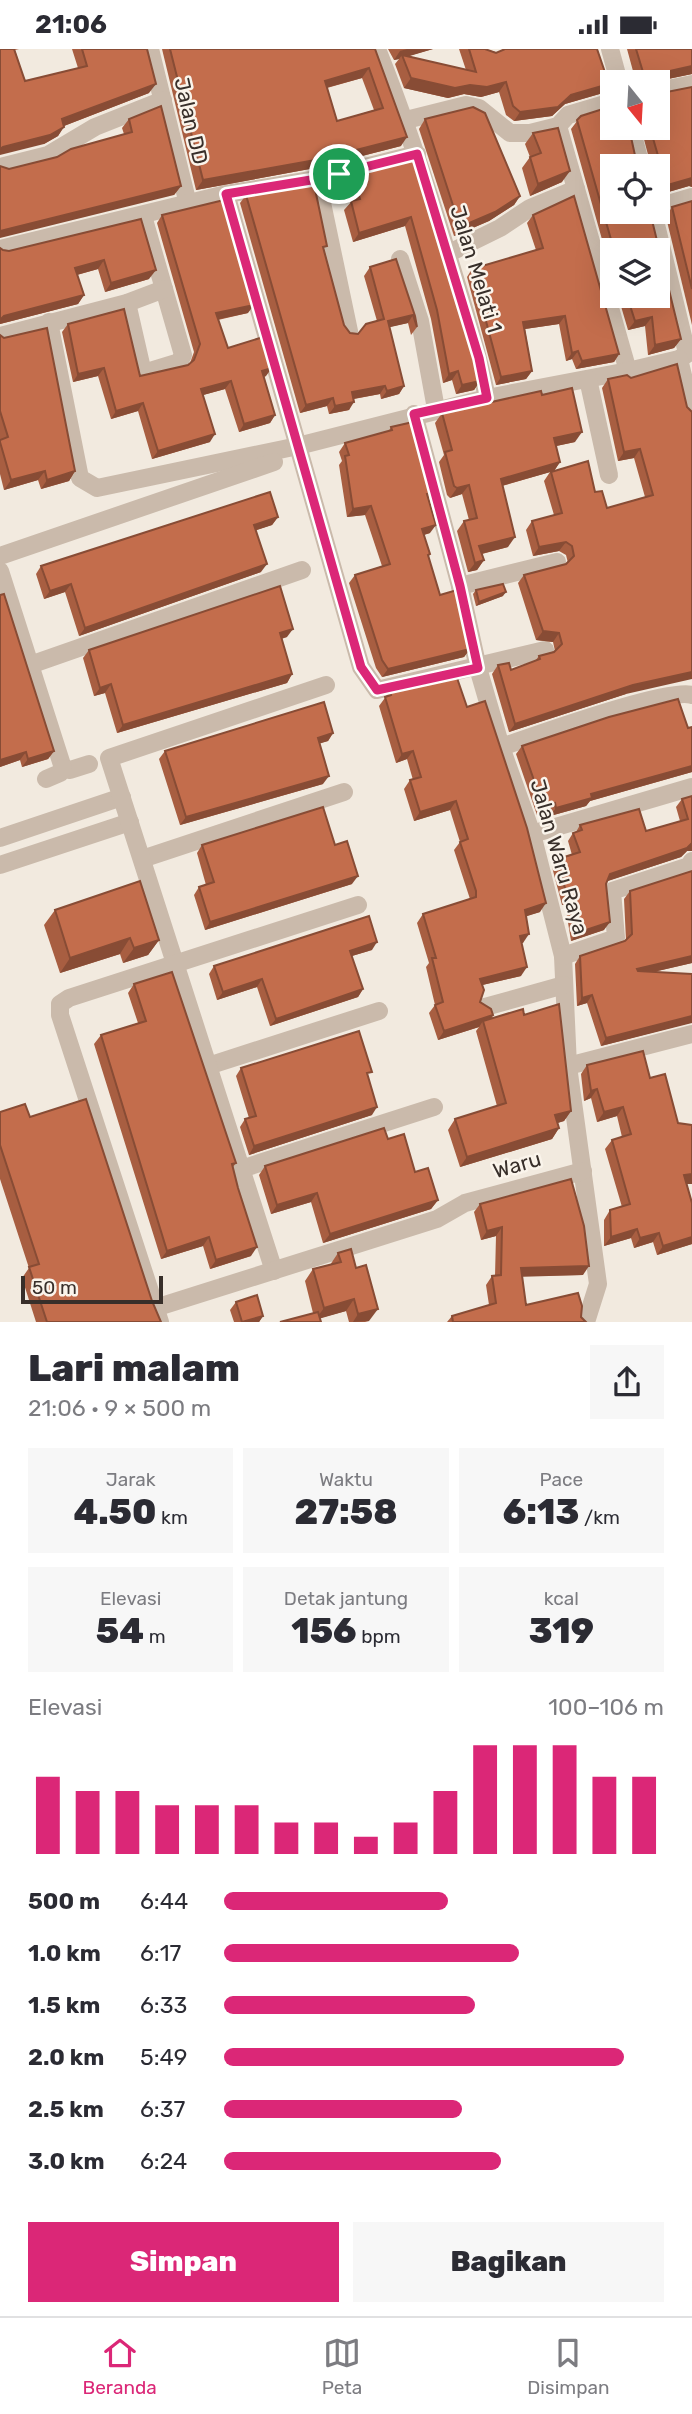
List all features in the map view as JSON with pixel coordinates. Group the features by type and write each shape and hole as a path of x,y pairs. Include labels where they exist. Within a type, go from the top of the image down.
{"street":[{"name":"Jalan DD","path":"150,49 188,204"},
{"path":"377,49 406,120 466,105 479,108 510,133 530,133 558,126 568,115 600,106"},
{"path":"610,49 616,70"},
{"path":"670,89 692,84"},
{"path":"0,167 48,155 95,127 163,100"},
{"name":"Jalan Melati 1","path":"406,120 479,358 487,398"},
{"path":"558,126 628,371"},
{"path":"0,249 226,194 317,179 417,154"},
{"path":"317,179 349,331"},
{"path":"447,254 500,228 530,208 576,189"},
{"path":"226,194 361,667 371,684 377,690 545,650"},
{"path":"670,203 692,197"},
{"path":"127,303 143,373 179,362 183,355 143,216"},
{"path":"656,224 686,354 692,413"},
{"path":"400,259 420,321 436,409"},
{"path":"0,336 127,303 164,289"},
{"path":"49,322 80,478 86,484 97,488 298,446 436,409 628,371 686,354"},
{"path":"588,379 609,475"},
{"name":"Jalan Waru Raya","path":"414,414 460,586 478,668 501,747 532,834 563,955 568,1066 598,1284 586,1322"},
{"path":"0,557 274,462"},
{"path":"460,586 557,562"},
{"path":"30,665 302,570"},
{"path":"0,571 63,768 60,773 46,779"},
{"path":"274,1271 109,758 326,685"},
{"path":"501,747 678,693 692,695"},
{"path":"63,768 70,770 89,765"},
{"path":"532,834 692,787"},
{"path":"142,859 344,792"},
{"path":"0,838 122,797"},
{"path":"0,864 130,822"},
{"path":"563,955 616,938 612,891 691,868"},
{"path":"158,1315 59,1010 60,1004 69,997 358,905"},
{"path":"485,1007 564,985"},
{"path":"208,1066 379,1011"},
{"path":"568,1066 692,1034"},
{"path":"241,1169 433,1107"},
{"name":"Waru","path":"158,1315 274,1271 438,1219 465,1203 583,1171"}],"building":[{"path":"0,49 14,49 25,81 87,66 82,49 147,49 156,84 62,119 64,127 50,135 0,149"},
{"path":"170,49 375,49 407,137 321,159 203,180","holes":["369,68 383,108 337,121 325,81"]},
{"path":"469,49 485,49 496,53 505,49 597,49 604,70 600,70 600,87 571,95 558,107 520,112 513,106 506,82 487,87 470,85 455,88 411,78 402,55 476,72"},
{"path":"636,49 692,49 692,66 670,71 642,70"},
{"path":"692,87 692,178 670,184 670,154 658,154 653,140 670,140 670,91"},
{"path":"161,106 181,186 0,231 0,166 9,169 57,157 71,149 132,132 129,119"},
{"path":"473,107 485,113 520,196 495,212 460,227 425,119"},
{"path":"600,110 600,140 632,140 635,154 600,154 600,201 577,120"},
{"path":"558,128 570,171 538,184 530,157 541,153 533,133"},
{"path":"415,159 459,301 480,381 462,385 458,371 449,374 437,310 411,217 359,233 351,201 360,199 353,174"},
{"path":"314,184 327,246 323,247 344,325 350,333 358,334 366,324 384,319 370,267 396,259 417,327 413,315 388,321 404,386 387,391 385,386 352,392 354,402 335,406 333,398 306,405 246,195"},
{"path":"574,196 600,287 600,308 606,308 619,354 582,361 578,351 572,353 565,316 523,322 532,371 501,377 472,269 543,248 533,215"},
{"path":"224,200 254,305 216,313 228,348 263,337 272,368 262,371 275,415 244,424 231,381 201,389 215,434 158,451 143,403 116,411 104,368 78,374 68,324 124,309 140,376 188,365 194,360 200,344 162,215"},
{"path":"692,201 692,289 672,207"},
{"path":"141,219 156,270 111,283 104,260 75,268 84,295 4,316 0,320 0,248 9,251"},
{"path":"607,224 653,224 656,238 611,238"},
{"path":"670,294 681,339 655,345 652,317 635,321 631,308 670,308"},
{"path":"47,328 75,471 47,480 45,471 11,480 0,442 8,437 0,411 0,335 4,338"},
{"path":"677,364 687,407 692,412 692,672 633,685 515,724 498,665 509,663 511,670 540,659 539,656 554,652 562,644 559,633 543,631 524,575 566,564 574,556 572,546 566,542 539,547 532,521 562,513 551,472 588,461 595,492 602,491 607,508 653,495 640,449 624,452 608,379 627,375 631,378"},
{"path":"572,388 582,432 554,438 560,462 501,479 515,537 479,546 484,560 475,563 464,521 477,518 469,485 457,488 454,486 445,452 452,450 442,413 541,391 542,395"},
{"path":"413,422 432,493 427,494 436,525 422,529 430,554 428,555 440,595 457,590 470,649 388,669 382,660 355,575 390,564 371,506 353,509 345,456 349,455 345,443"},
{"path":"270,492 278,517 254,525 267,564 85,628 71,584 50,591 41,566"},
{"path":"503,584 506,592 479,602 476,590"},
{"path":"280,586 293,629 280,633 292,674 123,725 111,684 100,688 89,650"},
{"path":"4,594 54,751 28,759 26,752 0,760 0,595"},
{"path":"456,675 467,707 485,701 527,828 546,903 525,910 529,934 520,936 527,967 480,979 484,990 480,1002 491,1009 493,1015 444,1031 435,1005 443,1002 432,958 436,958 423,914 476,897 460,842 468,839 456,801 420,812 410,780 421,777 413,751 402,754 385,697 391,695 390,691"},
{"path":"678,699 688,728 692,727 692,766 591,794 592,798 556,808 555,803 543,806 522,746 609,717"},
{"path":"324,702 333,733 318,738 329,776 186,817 165,751"},
{"path":"692,796 692,843 687,848 610,874 606,884 610,922 577,933 571,896 567,897 558,859 580,852 573,833 582,830 580,825 639,809 646,831 688,819 682,799"},
{"path":"323,807 335,845 347,841 358,876 210,922 199,887 214,882 202,845"},
{"path":"692,871 692,956 637,969 692,974 692,1016 606,1038 592,995 582,998 580,956 625,941 632,934 630,891"},
{"path":"140,881 159,940 134,948 130,938 70,958 55,910"},
{"path":"369,916 377,942 350,951 363,989 276,1019 262,979 223,992 214,966"},
{"path":"172,972 236,1163 232,1164 238,1188 257,1247 216,1260 209,1237 167,1251 101,1035 146,1021 134,984"},
{"path":"559,1004 571,1111 555,1115 559,1128 467,1157 455,1119 506,1103 483,1021 523,1009 524,1015"},
{"path":"359,1031 372,1072 367,1073 377,1107 254,1146 245,1119 256,1116 241,1068"},
{"path":"643,1051 650,1078 665,1074 678,1123 692,1125 692,1174 684,1175 692,1203 692,1237 663,1246 659,1233 640,1238 637,1229 611,1237 610,1210 630,1204 612,1140 631,1134 623,1107 604,1112 597,1089 591,1091 587,1065"},
{"path":"86,1099 161,1322 47,1322 29,1267 39,1264 0,1145 0,1112 25,1104 30,1117"},
{"path":"384,1128 388,1139 404,1134 415,1172 428,1168 438,1200 330,1234 317,1193 277,1205 265,1166"},
{"path":"571,1179 584,1226 589,1266 521,1268 526,1305 578,1293 582,1306 581,1317 586,1322 453,1322 452,1316 496,1303 492,1276 501,1275 502,1227 487,1231 480,1204"},
{"path":"351,1249 356,1268 366,1265 378,1309 358,1314 354,1299 324,1308 313,1269 341,1262 338,1253"},
{"path":"257,1295 263,1316 242,1322 236,1302"},
{"path":"318,1312 321,1322 280,1322"}],"route":[{"path":"417,154 479,358 487,398 414,414 460,586 478,668 377,690 361,667 333,560 286,411 226,194 339,174 417,154"}]}
